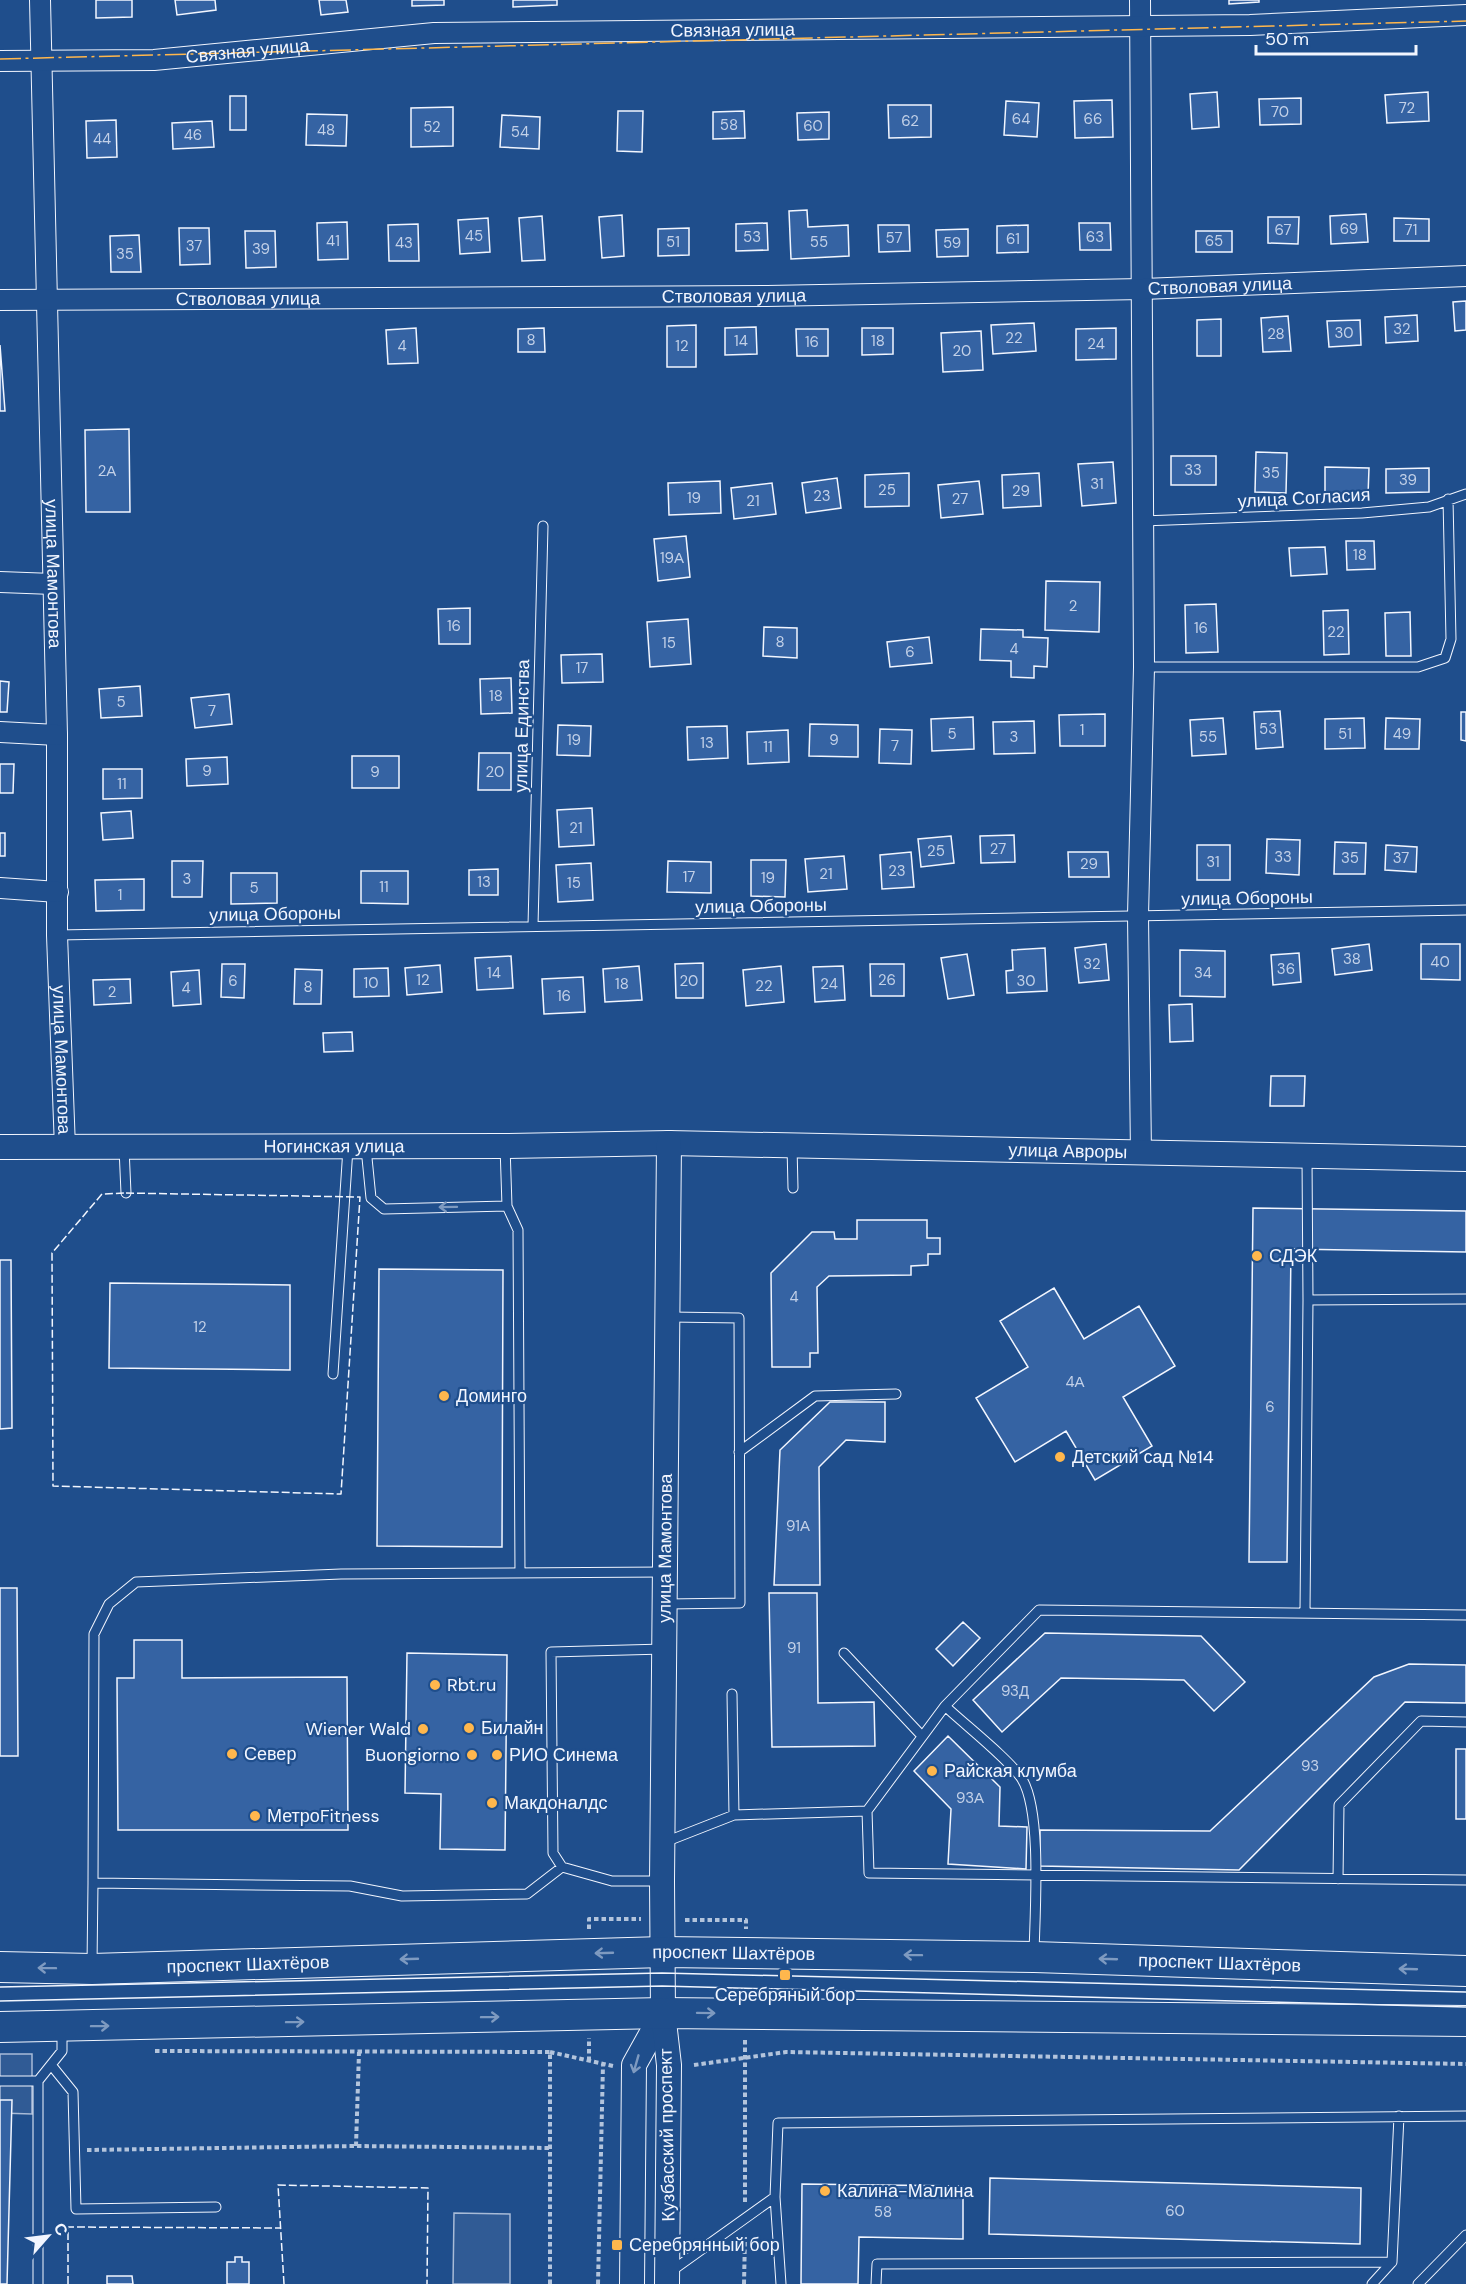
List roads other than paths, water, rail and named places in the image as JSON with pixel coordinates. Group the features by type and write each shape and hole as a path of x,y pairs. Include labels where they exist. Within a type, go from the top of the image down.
{"main road":[{"name":"проспект Шахтёров","path":"0,1967 92,1969 663,1952 1034,1957 1466,1971"},
{"path":"0,2027 663,2013 1466,2022"}],"street":[{"name":"улица Мамонтова","path":"40,0 57,735 57,934 65,1148"},
{"path":"1140,0 1144,667 1138,916 1142,1154"},
{"name":"Связная улица","path":"0,62 154,60 434,33 732,32 1250,25 1466,15"},
{"name":"Стволовая улица","path":"0,300 48,298 397,300 1143,289 1466,276"},
{"path":"0,582 53,584"},
{"path":"0,732 57,735"},
{"path":"0,888 58,892"},
{"name":"улица Мамонтова","path":"663,2013 662,1881 669,1143"},
{"name":"улица Авроры","path":"669,1143 1466,1159"},
{"name":"Ногинская улица","path":"0,1147 505,1146 669,1143"},
{"name":"Кузбасский проспект","path":"663,2013 669,2065 667,2279"},
{"name":"Кузбасский проспект","path":"632,2284 634,2065 663,2013"}],"lane":[{"name":"улица Согласия","path":"1142,521 1362,513 1429,507 1466,494"},
{"path":"1144,667 1418,667 1446,658 1451,639 1448,499"},
{"name":"улица Единства","path":"533,926 543,526"},
{"name":"улица Обороны","path":"57,934 1466,910"},
{"path":"357,1146 370,1198 384,1209 507,1206"},
{"path":"333,1374 357,1146"},
{"path":"505,1146 507,1206 518,1230 519,1573"},
{"path":"792,1146 793,1188"},
{"path":"124,1148 126,1193"},
{"path":"1305,1611 1307,1157"},
{"path":"1308,1300 1466,1299"},
{"path":"665,1604 740,1603 739,1318 667,1317"},
{"path":"740,1452 815,1396 896,1394"},
{"path":"92,1969 94,1634 108,1604 136,1582 341,1574 665,1572"},
{"path":"1466,1615 1305,1611 1040,1610 945,1706 867,1811 869,1873 1036,1877 1466,1880"},
{"path":"662,1881 612,1881 562,1867 553,1853 551,1652 664,1649"},
{"path":"844,1653 922,1736"},
{"path":"732,1694 734,1815"},
{"path":"945,1706 1020,1776 1031,1794 1036,1877 1034,1957"},
{"path":"1338,1879 1339,1805 1421,1721 1466,1722"},
{"path":"663,1843 734,1815 867,1811"},
{"path":"93,1883 350,1886 402,1896 527,1894 562,1867"},
{"path":"38,2284 38,2081 62,2051 62,2027"},
{"path":"52,2066 74,2092 76,2210 216,2207"},
{"path":"0,2081 38,2081"},
{"path":"1372,2284 1392,2262 1399,2116"},
{"path":"781,2284 775,2197 778,2123 1466,2116"},
{"path":"667,2279 775,2197"},
{"path":"1418,2284 1466,2235"},
{"path":"876,2284 877,2264 1392,2262"}],"tram line":[{"path":"0,1987 662,1973 1466,1992"},
{"path":"0,2001 662,1986 1466,2007"}],"place":[{"name":"СДЭК","path":"1257,1256"},
{"name":"Доминго","path":"444,1396"},
{"name":"Детский сад №14","path":"1060,1457"},
{"name":"Rbt.ru","path":"435,1685"},
{"name":"Билайн","path":"469,1728"},
{"name":"Wiener Wald","path":"423,1729"},
{"name":"Север","path":"232,1754"},
{"name":"Buongiorno","path":"472,1755"},
{"name":"РИО Синема","path":"497,1755"},
{"name":"Райская клумба","path":"932,1771"},
{"name":"Макдоналдс","path":"492,1803"},
{"name":"МетроFitness","path":"255,1816"},
{"name":"Серебряный бор","path":"785,1975"},
{"name":"Калина-Малина","path":"825,2191"},
{"name":"Серебрянный бор","path":"617,2245"}]}
